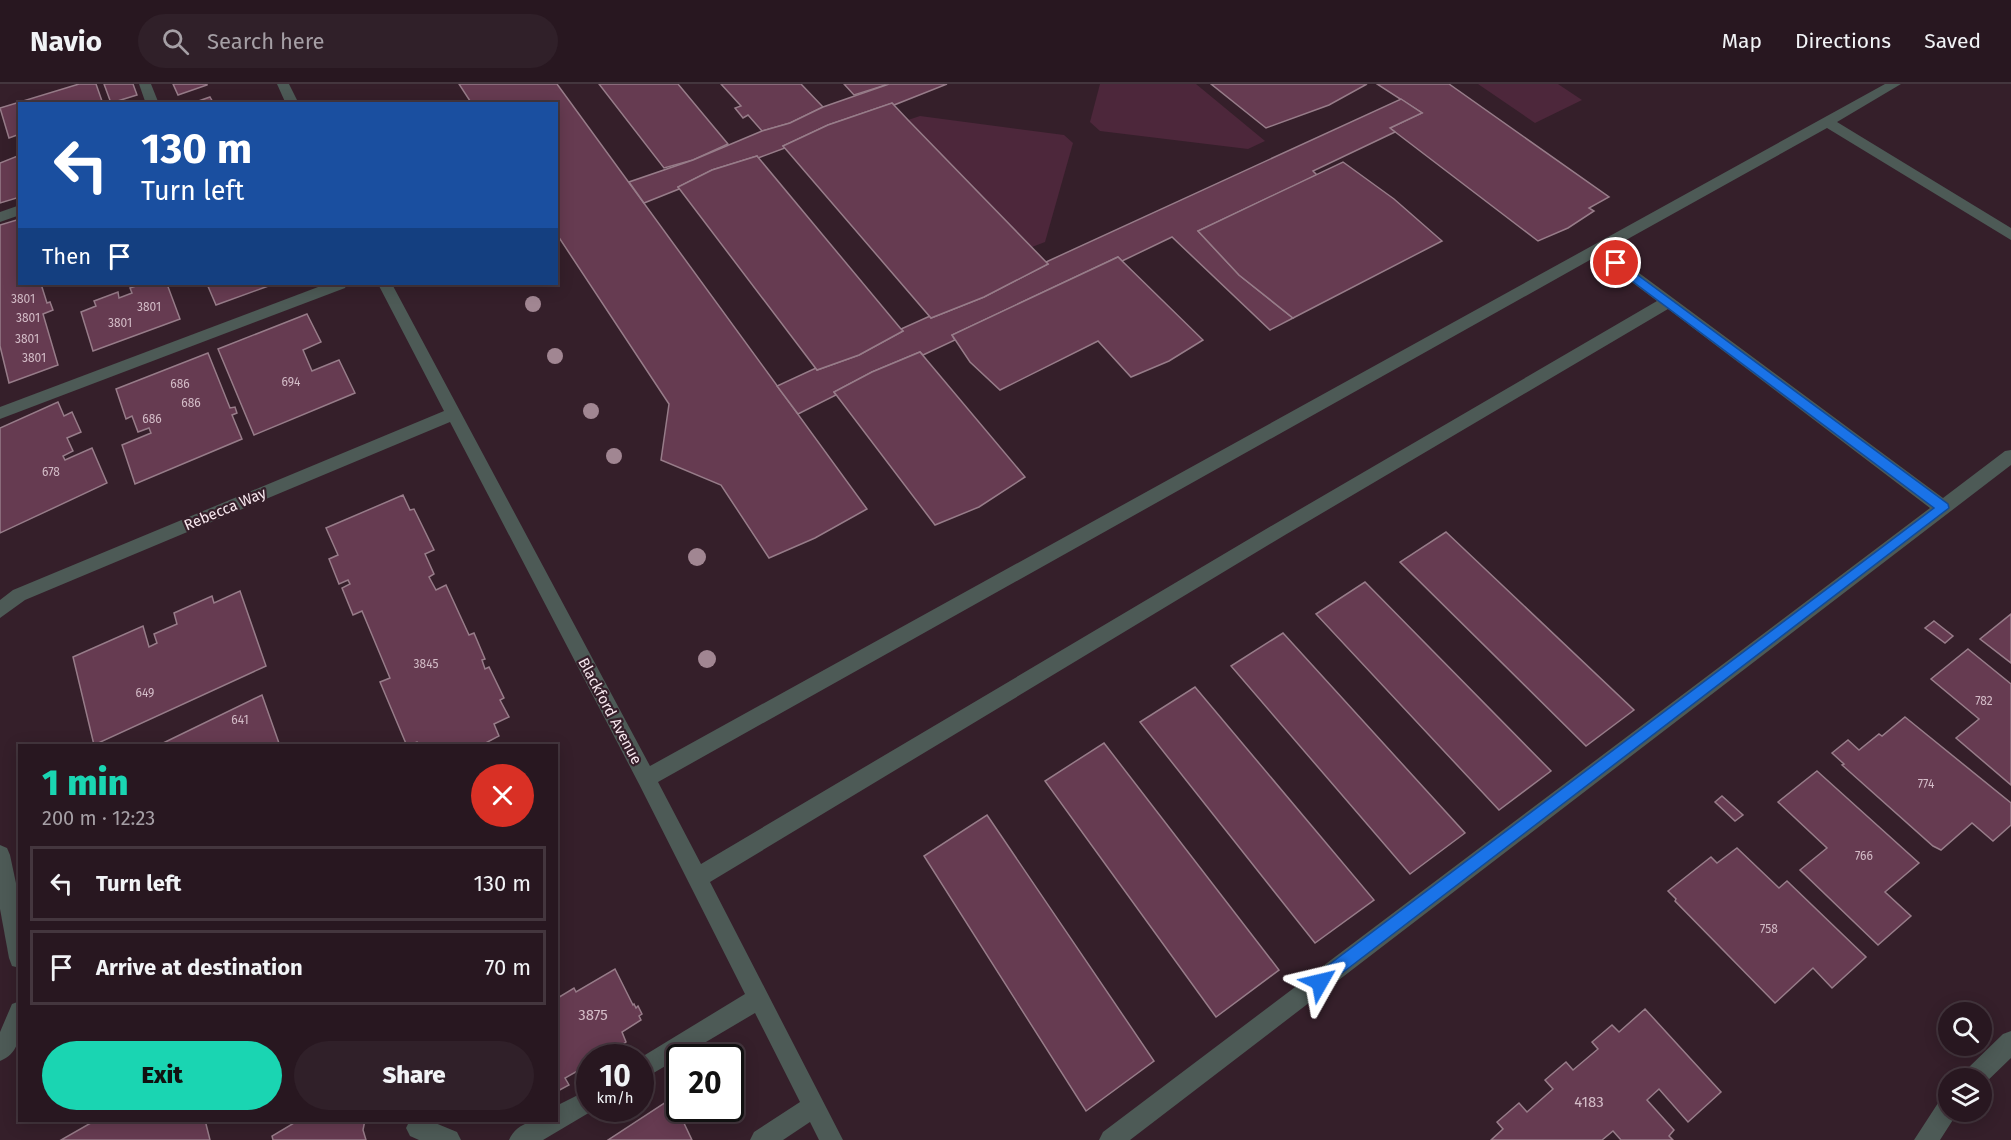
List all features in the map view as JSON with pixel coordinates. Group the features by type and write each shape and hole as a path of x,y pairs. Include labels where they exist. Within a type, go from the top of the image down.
{"street":[{"path":"145,84 152,102"},
{"path":"283,84 292,102"},
{"path":"646,778 1895,84"},
{"path":"1827,122 2011,235"},
{"path":"0,217 18,211"},
{"path":"1599,250 1943,508"},
{"path":"0,413 337,285"},
{"name":"Blackford Avenue","path":"386,285 646,778 831,1140"},
{"path":"697,878 1279,530 1668,302"},
{"name":"Rebecca Way","path":"0,610 19,595 453,414"},
{"path":"1111,1140 2011,456"},
{"path":"0,855 18,948"},
{"path":"654,1062 759,998"},
{"path":"0,1050 6,1044 18,1017"},
{"path":"1984,1068 2011,1042"},
{"path":"762,1140 814,1106"},
{"path":"558,1118 576,1108"},
{"path":"521,1140 552,1122"},
{"path":"1926,1140 1938,1122"},
{"path":"418,1128 449,1140"}],"shaded area":[{"path":"1100,84 1196,84 1265,141 1248,149 1100,131 1090,122"},
{"path":"1478,84 1558,84 1582,100 1535,123"},
{"path":"920,116 1064,135 1073,143 1045,242 1032,247 908,120"}],"building":[{"path":"79,84 96,84 102,102 20,102"},
{"path":"104,84 133,84 137,95 111,102"},
{"path":"173,84 207,84 207,85 178,95"},
{"path":"459,84 557,84 867,509 815,538 769,558 721,485 661,460 669,404 558,236 558,102 471,102"},
{"path":"599,84 678,84 728,144 693,160 664,168"},
{"path":"721,84 801,84 823,107 790,123 762,131 748,115 743,118 735,108 741,106"},
{"path":"844,84 889,84 854,95"},
{"path":"889,84 947,84 894,105 892,103 828,125 783,146 785,148 758,158 757,156 712,170 678,187 679,189 644,203 629,182 693,160 762,131 790,123 823,107"},
{"path":"1211,84 1367,84 1329,105 1266,128"},
{"path":"1377,84 1449,84 1609,197 1589,208 1594,211 1568,228 1538,241 1390,128 1422,113"},
{"path":"210,97 213,102 196,102"},
{"path":"1401,99 1422,113 1390,128 1395,132 1313,171 1317,175 1198,231 1239,275 1293,318 1270,330 1172,237 1122,261 1118,257 952,335 955,340 923,355 920,352 872,372 834,392 836,395 798,414 777,386 816,368 817,370 859,355 903,331 901,329 984,297 1048,264 1046,262"},
{"path":"18,103 18,135 9,138 0,108"},
{"path":"892,103 1048,264 984,297 931,318 783,146 828,125"},
{"path":"18,156 18,198 0,203 0,163"},
{"path":"757,156 903,331 859,355 817,370 678,187 712,170"},
{"path":"1343,162 1394,199 1442,241 1293,318 1239,275 1198,231"},
{"path":"18,220 18,285 41,285 47,303 50,302 53,310 43,314 58,365 9,383 0,346 0,225"},
{"path":"1118,257 1203,340 1169,361 1131,377 1098,341 1000,390 970,362 952,335"},
{"path":"139,285 167,285 180,319 93,351 81,312 96,306 94,301 118,292 119,298 132,293 130,288"},
{"path":"207,285 271,285 216,305"},
{"path":"307,314 321,342 303,350 312,371 339,360 355,393 254,435 218,349"},
{"path":"920,352 1025,477 979,507 935,525 834,392 872,372"},
{"path":"208,353 230,408 235,407 237,413 232,415 242,439 135,484 122,445 151,433 149,428 138,432 132,416 126,419 116,389"},
{"path":"58,402 64,416 72,412 81,432 67,438 73,451 63,456 65,460 92,448 107,483 0,533 0,428"},
{"path":"403,495 410,510 414,509 434,550 425,554 434,574 429,577 436,590 446,585 469,635 474,633 485,659 482,660 485,669 489,667 504,698 500,700 509,717 494,724 499,736 484,744 418,744 417,742 406,744 380,682 390,678 362,611 353,615 342,588 350,584 348,580 339,584 329,559 338,555 326,528"},
{"path":"1446,532 1634,710 1586,746 1400,562"},
{"path":"1365,582 1551,771 1499,810 1316,614"},
{"path":"240,591 266,666 94,744 73,657 143,626 149,647 157,643 154,634 177,624 174,613 212,596 214,603"},
{"path":"2011,614 2011,663 1980,639"},
{"path":"1934,621 1953,636 1945,643 1925,628"},
{"path":"1283,633 1465,833 1410,874 1231,666"},
{"path":"1968,649 2011,684 2011,785 1956,738 1979,719 1931,679"},
{"path":"1195,687 1374,900 1315,943 1140,722"},
{"path":"262,695 279,744 161,744"},
{"path":"1905,717 2011,803 2011,825 1993,841 1972,823 1941,850 1933,846 1842,765 1844,764 1832,753 1848,740 1859,750 1879,734 1882,736"},
{"path":"1104,743 1279,970 1216,1017 1045,781"},
{"path":"1817,771 1919,863 1885,892 1911,916 1878,945 1800,870 1827,848 1778,802"},
{"path":"1722,796 1743,815 1735,821 1715,802"},
{"path":"987,815 1154,1061 1086,1111 924,856"},
{"path":"1737,848 1779,888 1787,881 1866,957 1832,988 1813,968 1775,1003 1675,901 1676,899 1668,891 1711,857 1717,863"},
{"path":"615,969 633,1005 636,1008 638,1006 642,1014 639,1016 641,1020 622,1032 626,1042 623,1044 576,1044 576,1072 565,1078 569,1085 558,1091 558,998 574,988 576,992"},
{"path":"1645,1009 1721,1092 1688,1122 1659,1089 1647,1100 1674,1130 1669,1136 1673,1140 1621,1140 1613,1131 1602,1140 1491,1140 1503,1129 1497,1122 1519,1103 1527,1112 1553,1089 1545,1080 1566,1062 1573,1070 1598,1049 1592,1042 1612,1025 1619,1032"},
{"path":"666,1102 666,1122 683,1122 692,1140 608,1140 635,1122 654,1122 654,1110"},
{"path":"92,1122 206,1122 210,1140 61,1140"},
{"path":"296,1122 365,1122 363,1130 366,1140 273,1140 272,1136"}],"route":[{"path":"1320,982 1943,508 1616,263"}]}
